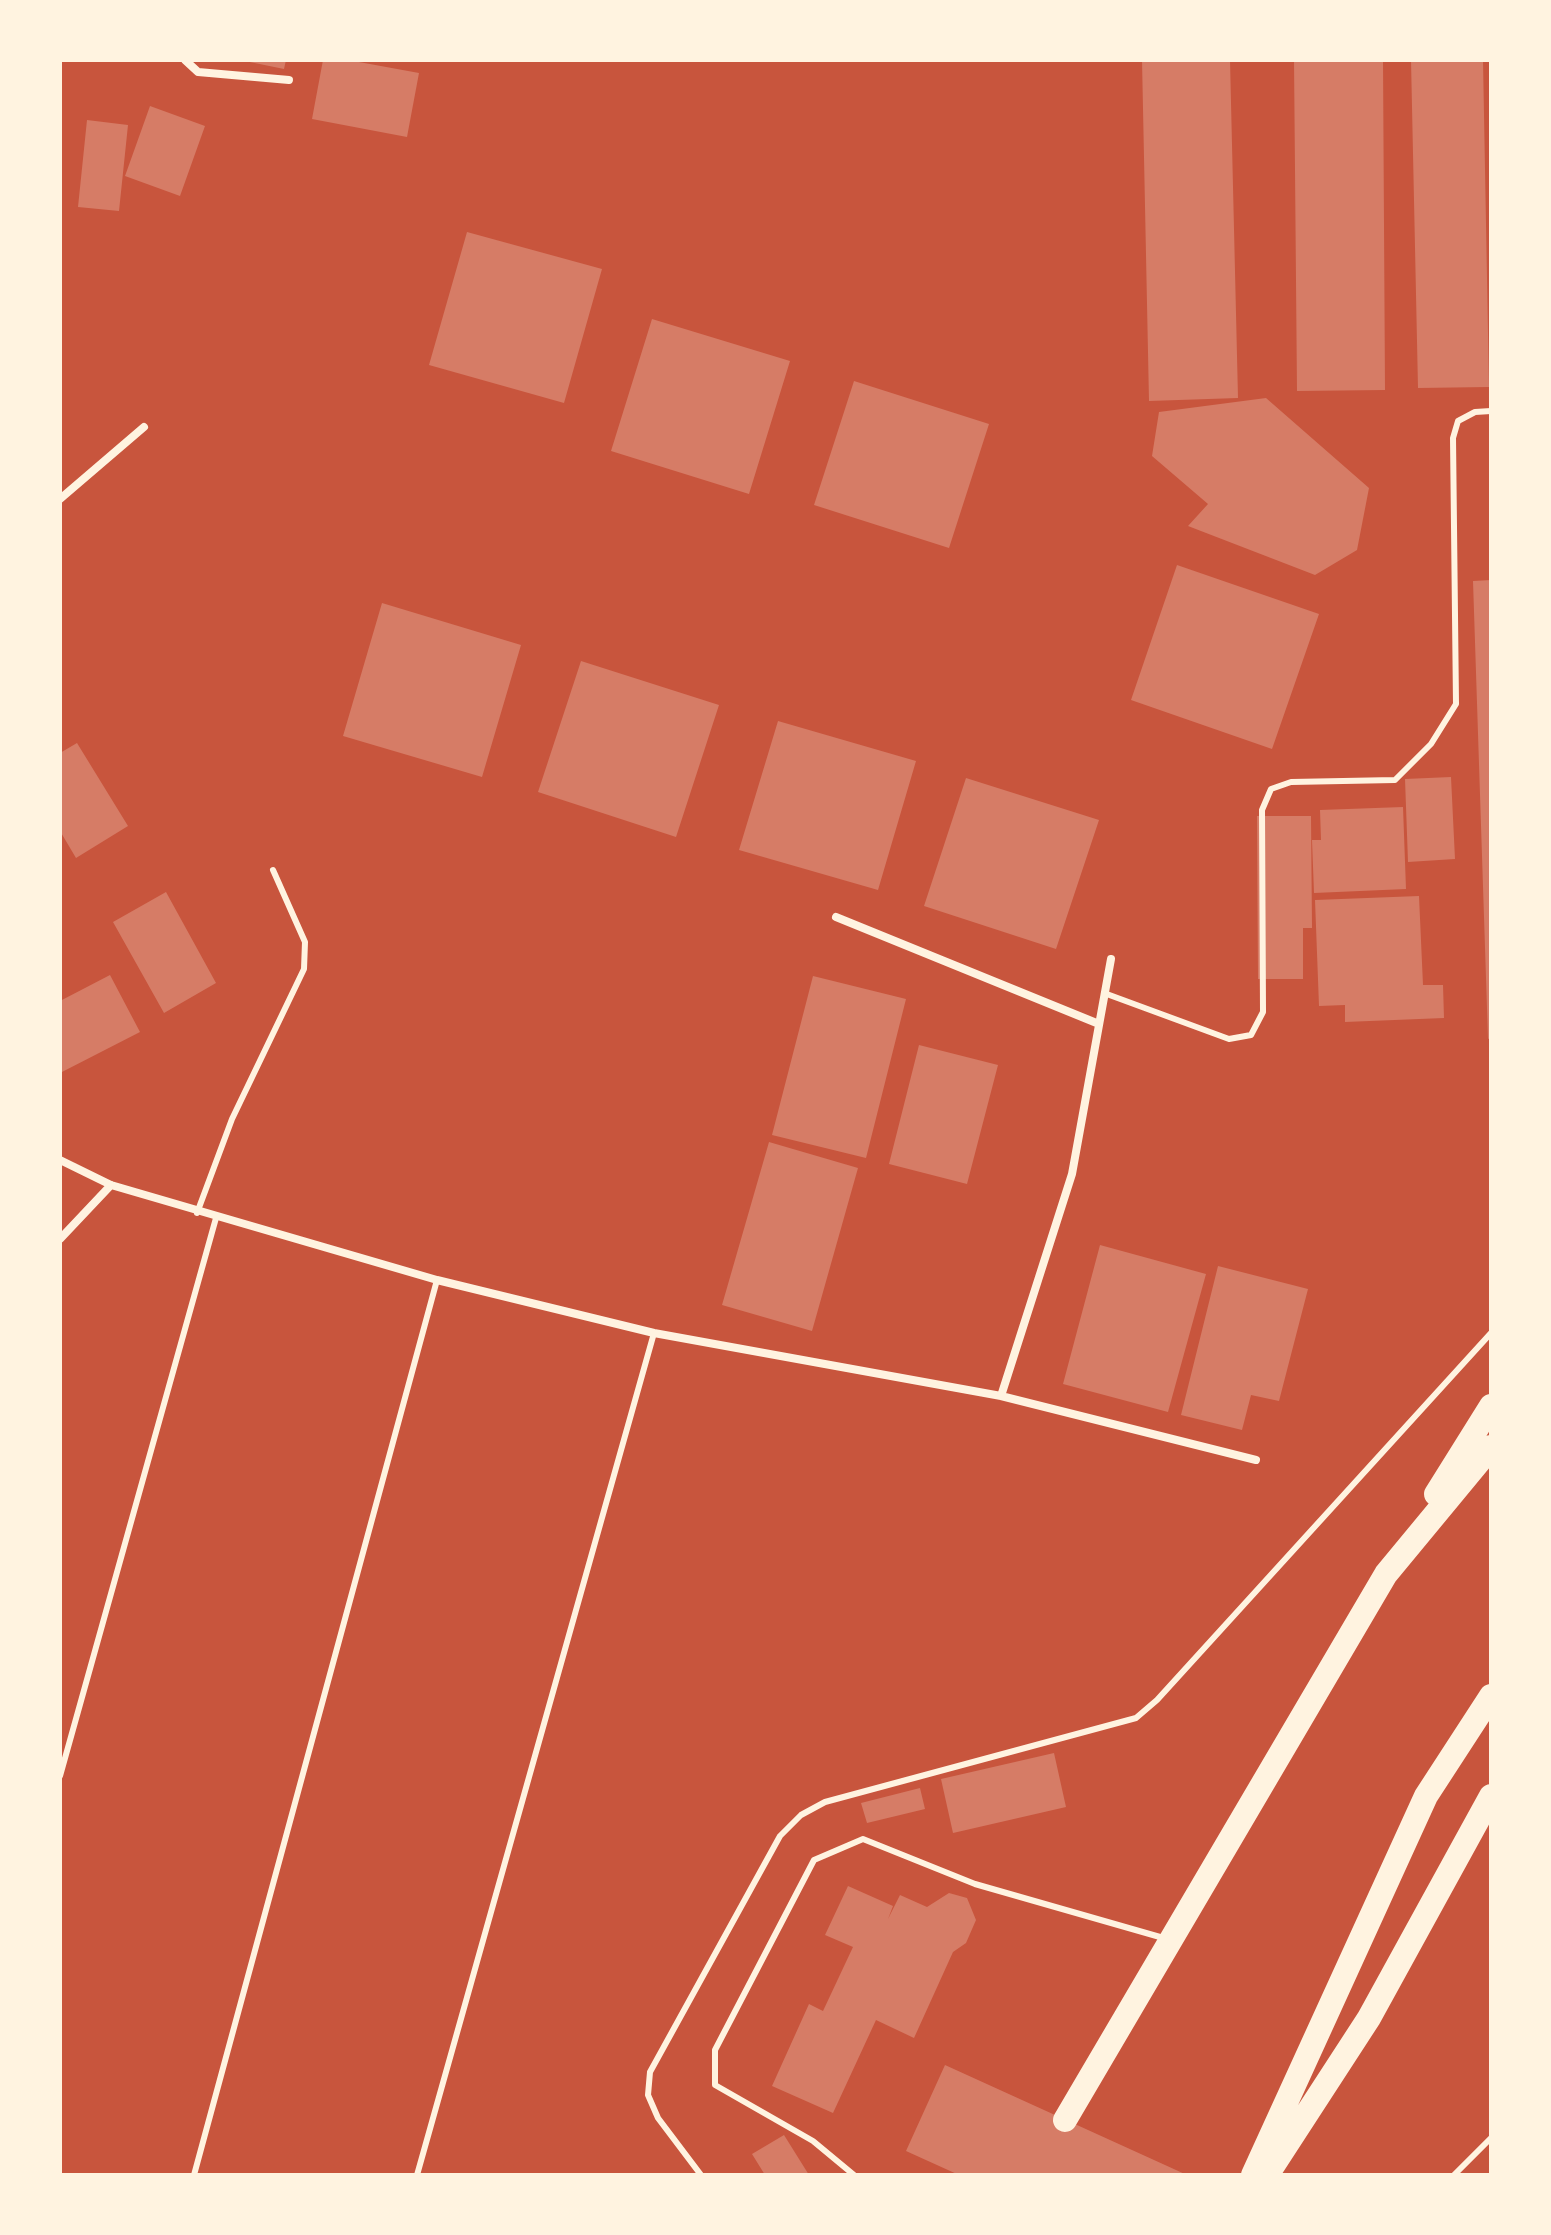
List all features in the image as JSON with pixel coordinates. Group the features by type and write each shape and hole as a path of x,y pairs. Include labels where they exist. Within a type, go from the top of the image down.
{"highway":[{"path":"1065,2120 1386,1574 1491,1406"},
{"path":"1386,1574 1491,1447"},
{"path":"1253,2175 1426,1796 1491,1696"},
{"path":"1267,2175 1369,2018 1491,1796"}],"street":[{"path":"185,60 198,72 289,80"},
{"path":"60,499 144,427"},
{"path":"836,917 1099,1024"},
{"path":"1001,1396 1072,1174 1111,959"},
{"path":"60,1160 111,1185 197,1213 437,1280 654,1333 1001,1396 1256,1460"},
{"path":"60,1239 111,1185"}],"lane":[{"path":"1104,993 1229,1039 1251,1035 1263,1012 1262,810 1271,789 1291,782 1395,780 1431,744 1456,704 1453,438 1458,421 1475,412 1491,411"},
{"path":"197,1213 232,1119 304,969 305,942 273,870"},
{"path":"60,1776 216,1218"},
{"path":"194,2175 437,1280"},
{"path":"417,2175 654,1333"},
{"path":"701,2175 658,2118 648,2095 650,2072 780,1836 801,1815 825,1802 1136,1718 1157,1700 1491,1333"},
{"path":"854,2175 813,2141 715,2085 715,2050 814,1860 863,1839 975,1884 1171,1940"},
{"path":"1454,2175 1491,2138"}],"building":[{"path":"240,60 286,60 284,69"},
{"path":"323,60 348,60 419,73 407,137 312,119"},
{"path":"1142,60 1230,60 1238,398 1149,401"},
{"path":"1294,60 1383,60 1385,390 1297,391"},
{"path":"1411,60 1483,60 1489,387 1418,388"},
{"path":"150,106 205,126 180,196 125,176"},
{"path":"87,120 128,125 119,211 78,207"},
{"path":"467,232 602,269 564,403 429,365"},
{"path":"652,319 790,361 749,494 611,451"},
{"path":"854,381 989,424 949,548 814,505"},
{"path":"1266,398 1369,488 1357,550 1315,575 1188,526 1208,504 1152,456 1159,412"},
{"path":"1177,565 1319,614 1272,749 1131,700"},
{"path":"1491,580 1491,1038 1488,1039 1473,581"},
{"path":"382,603 521,645 482,777 343,736"},
{"path":"581,661 719,705 676,837 538,792"},
{"path":"778,721 916,761 878,890 739,850"},
{"path":"77,743 128,826 76,858 60,831 60,753"},
{"path":"1451,777 1455,859 1408,862 1405,779"},
{"path":"966,778 1099,820 1056,949 924,906"},
{"path":"1403,807 1406,889 1314,893 1312,840 1321,840 1320,810"},
{"path":"1257,816 1311,816 1312,928 1303,928 1303,979 1258,979"},
{"path":"166,892 216,983 164,1013 113,922"},
{"path":"1419,896 1423,985 1443,985 1444,1018 1345,1022 1345,1005 1319,1006 1315,900"},
{"path":"110,975 140,1032 60,1073 60,1001"},
{"path":"813,976 906,999 866,1158 772,1135"},
{"path":"919,1045 998,1065 967,1184 889,1164"},
{"path":"769,1142 858,1168 812,1331 722,1305"},
{"path":"1100,1245 1206,1274 1168,1412 1063,1384"},
{"path":"1218,1266 1308,1289 1279,1401 1251,1395 1242,1430 1181,1415"},
{"path":"1054,1753 1066,1807 953,1833 941,1779"},
{"path":"920,1788 925,1809 867,1823 861,1803"},
{"path":"848,1886 893,1906 888,1919 900,1895 927,1907 949,1893 967,1898 976,1920 966,1943 953,1952 914,2038 876,2020 833,2113 772,2086 809,2004 823,2011 853,1947 825,1935"},
{"path":"945,2065 1187,2175 959,2175 906,2151"},
{"path":"784,2135 809,2175 765,2175 752,2154"}]}
